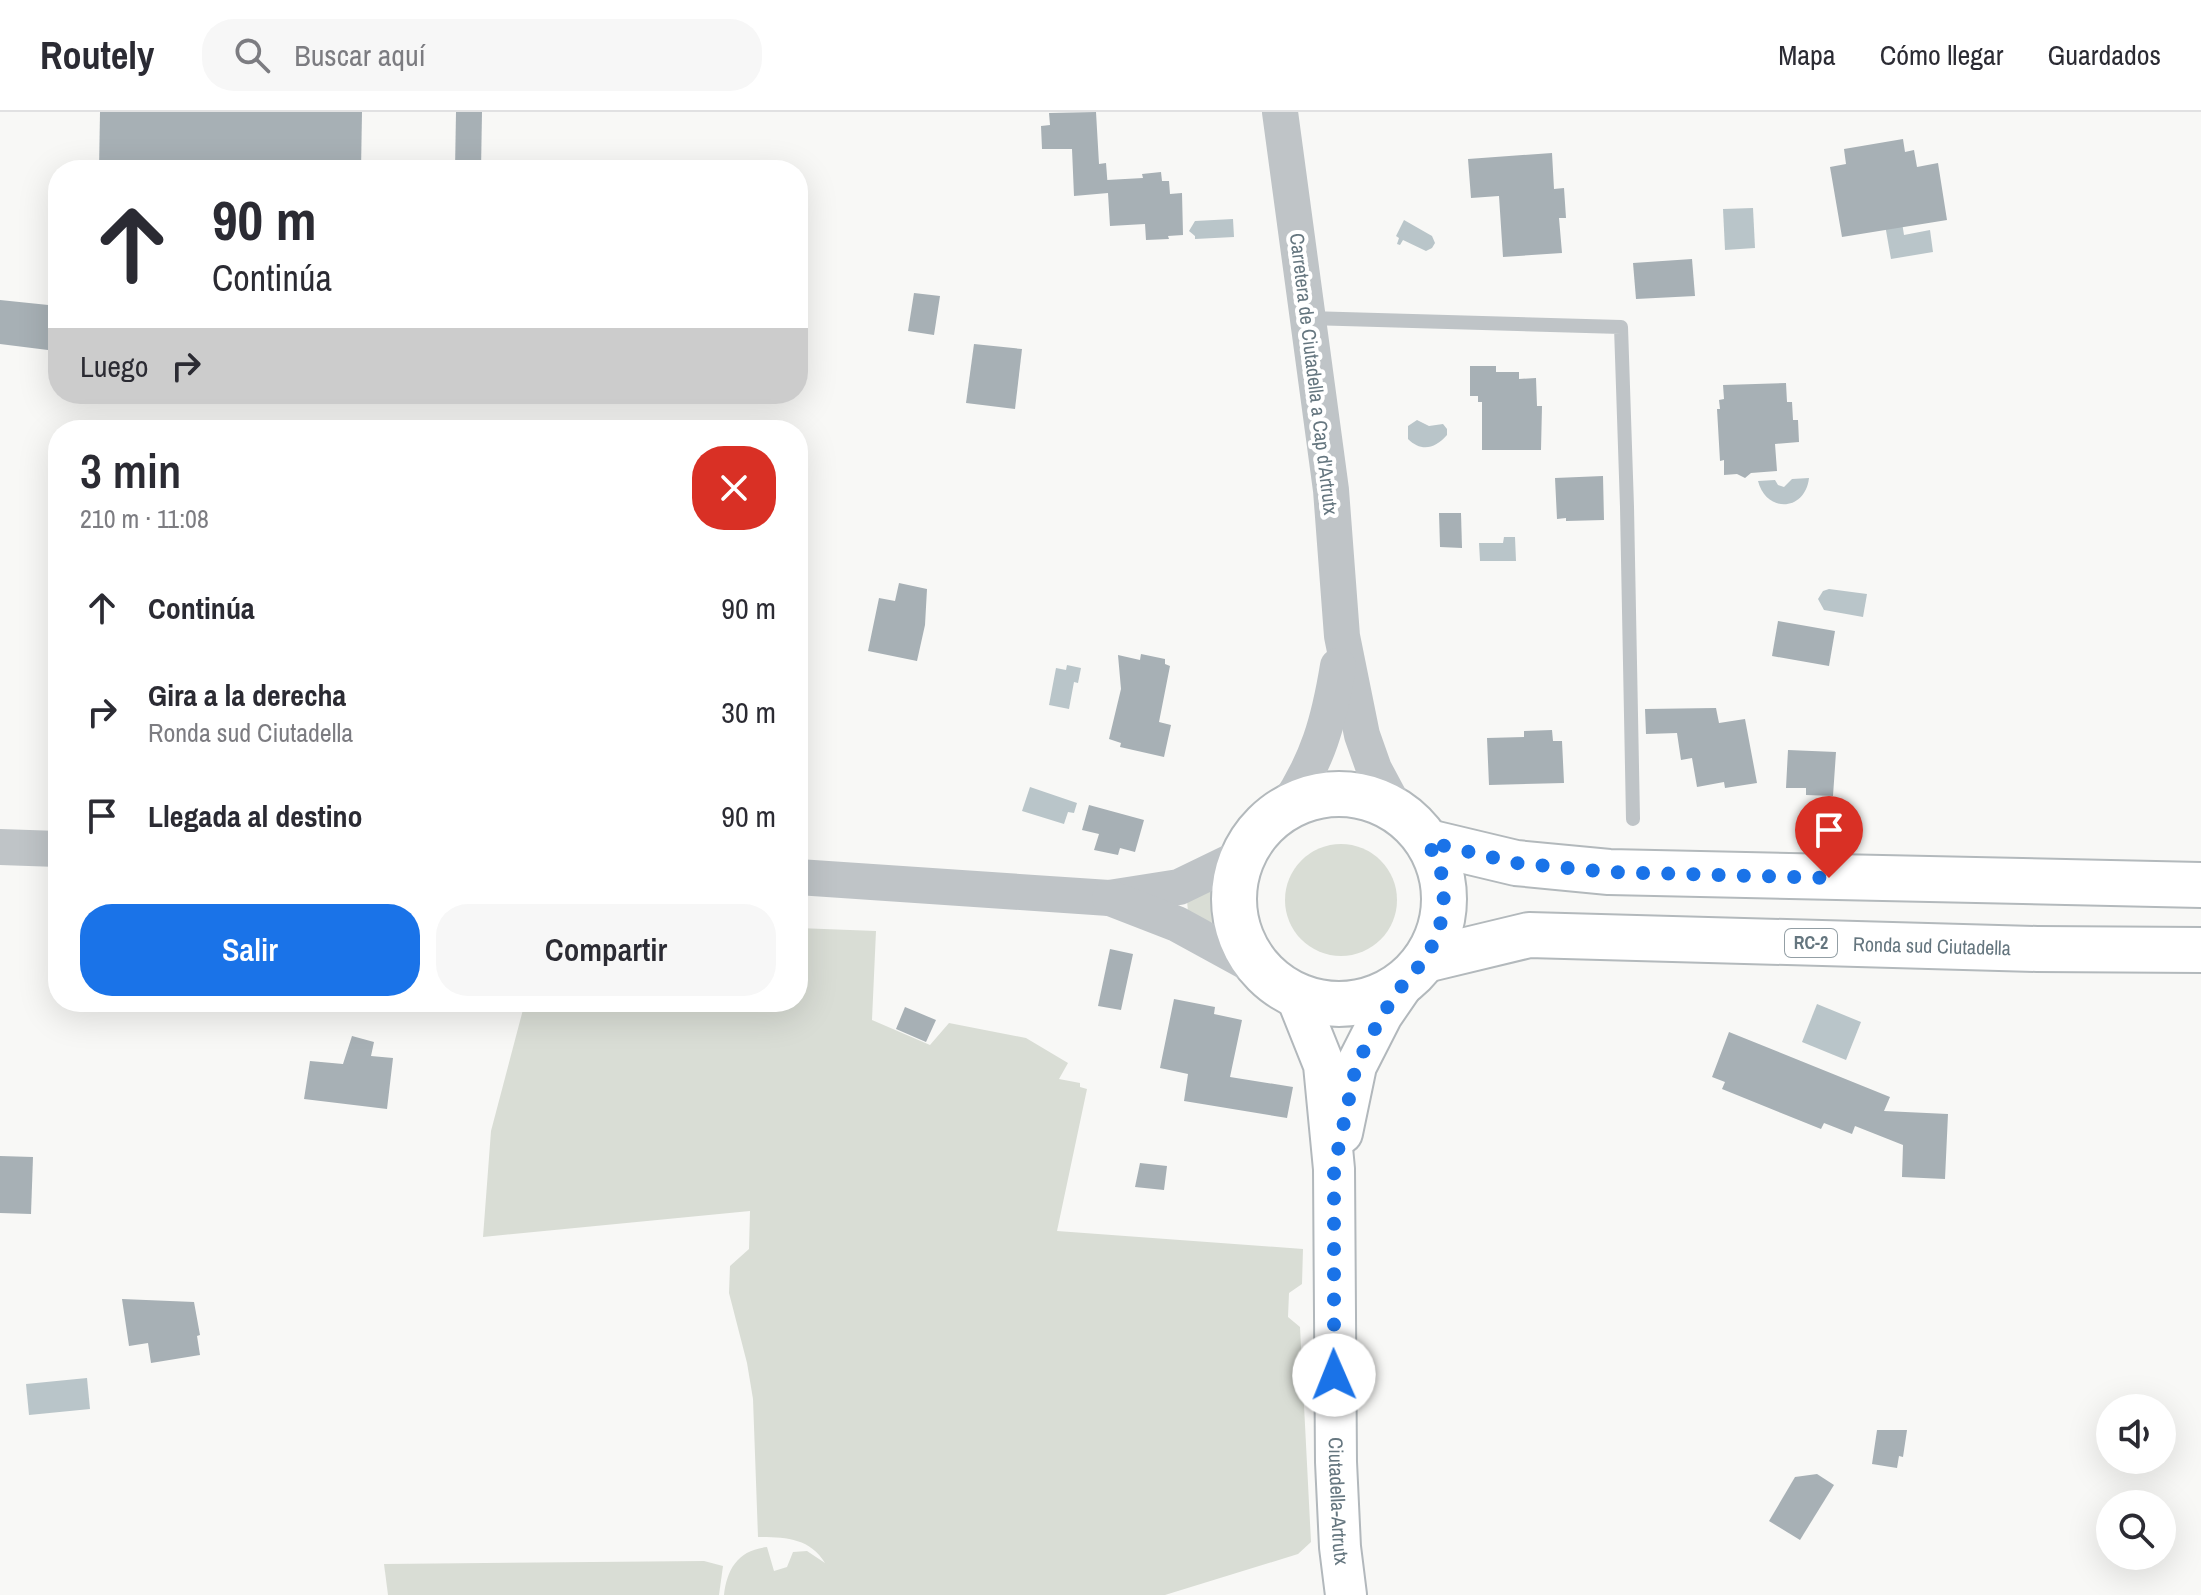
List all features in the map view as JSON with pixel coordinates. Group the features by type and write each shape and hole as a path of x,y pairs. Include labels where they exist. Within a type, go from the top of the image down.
{"main road":[{"name":"RC-2","path":"1350,794 1381,802 1397,812 1428,842 1441,871 1444,902 1439,932 1416,970 1382,995 1354,1003 1324,1003 1296,995 1277,984 1261,970 1244,944 1235,915 1234,885 1243,856 1261,828 1286,808 1317,796 1350,794"},
{"path":"1428,842 1516,863 1609,872 2201,885"},
{"name":"Ronda sud Ciutadella","path":"1416,970 1529,935 2037,949 2201,950"},
{"name":"Ciutadella-Artrutx","path":"1334,1169 1356,1066 1382,1015 1416,970"},
{"name":"Ciutadella-Artrutx","path":"1296,995 1324,1065 1334,1169 1336,1462 1346,1595"}],"street":[{"name":"Carretera de Ciutadella a Cap d'Artrutx","path":"1280,112 1331,490 1342,636 1362,735 1374,769 1397,812"},
{"name":"Carretera de Ciutadella a Cap d'Artrutx","path":"1286,808 1315,760 1325,732 1342,636"},
{"path":"0,847 48,849"},
{"path":"808,878 1109,898 1179,887 1243,856"},
{"path":"1109,898 1177,924 1261,970"}],"lane":[{"path":"1308,318 1621,327 1633,819"}],"shaded area":[{"path":"1753,208 1755,248 1725,250 1723,209"},
{"path":"1901,216 1904,235 1930,230 1933,252 1891,259 1884,219"},
{"path":"1233,219 1234,237 1195,239 1189,231 1195,221"},
{"path":"1404,220 1432,236 1435,243 1432,248 1426,251 1403,240 1400,245 1397,244 1399,238 1396,236"},
{"path":"1417,420 1429,426 1443,424 1447,435 1433,446 1418,446 1408,439 1408,426"},
{"path":"1809,478 1800,497 1785,504 1769,499 1758,481 1775,480 1784,487 1792,479"},
{"path":"1504,537 1515,537 1516,561 1480,561 1479,543 1503,543"},
{"path":"1829,589 1867,594 1863,617 1824,610 1818,599 1823,591"},
{"path":"1067,665 1081,668 1078,683 1074,682 1069,709 1049,705 1056,668 1066,670"},
{"path":"1030,787 1077,803 1074,813 1068,812 1064,824 1022,811"},
{"path":"1341,844 1363,848 1381,860 1393,878 1397,900 1393,922 1381,940 1363,952 1341,956 1319,952 1301,940 1289,922 1285,900 1289,878 1301,860 1319,848"},
{"path":"1212,890 1215,892 1215,924 1188,913 1187,900"},
{"path":"808,928 876,931 872,1020 930,1045 949,1023 1026,1038 1068,1063 1059,1079 1080,1083 1080,1087 1087,1089 1057,1231 1303,1249 1302,1284 1289,1293 1288,1317 1300,1327 1311,1542 1298,1554 1165,1595 724,1595 736,1562 757,1549 767,1547 774,1571 787,1567 793,1552 807,1551 825,1563 812,1548 804,1544 758,1537 753,1399 729,1293 730,1266 749,1249 750,1211 483,1237 491,1131 522,1012 808,1012"},
{"path":"1817,1004 1861,1022 1846,1060 1802,1042"},
{"path":"87,1378 90,1409 29,1415 26,1384"},
{"path":"704,1561 723,1566 719,1595 388,1595 384,1564"}],"building":[{"path":"100,112 362,112 361,160 99,160"},
{"path":"456,112 482,112 481,160 455,160"},
{"path":"1096,112 1099,164 1106,163 1107,180 1143,178 1142,174 1161,172 1162,181 1169,181 1170,194 1182,193 1183,235 1146,240 1145,224 1110,226 1108,193 1074,196 1072,149 1042,149 1041,126 1050,125 1049,113"},
{"path":"1903,139 1905,152 1914,150 1917,167 1938,163 1947,220 1842,237 1830,167 1846,164 1844,149"},
{"path":"1552,153 1554,189 1564,188 1566,218 1559,218 1562,253 1503,257 1499,196 1471,198 1468,159"},
{"path":"1692,259 1695,296 1636,299 1633,263"},
{"path":"914,293 940,296 934,335 908,331"},
{"path":"0,300 48,305 48,350 0,344"},
{"path":"974,344 1022,349 1015,409 966,403"},
{"path":"1470,366 1496,366 1496,372 1519,372 1519,379 1536,378 1537,406 1542,406 1541,450 1482,450 1482,402 1478,402 1478,396 1470,396"},
{"path":"1786,383 1787,402 1792,402 1793,420 1798,420 1799,442 1775,444 1777,471 1751,473 1745,478 1737,474 1724,475 1724,460 1720,461 1717,409 1720,409 1719,400 1724,399 1723,385"},
{"path":"1603,476 1604,520 1557,519 1555,478"},
{"path":"1439,513 1461,513 1462,548 1440,547"},
{"path":"899,583 927,589 925,625 917,661 868,651 879,598 895,601"},
{"path":"1778,621 1835,631 1829,666 1772,656"},
{"path":"1141,654 1165,659 1165,664 1170,666 1159,722 1171,725 1164,757 1120,747 1121,743 1109,739 1121,689 1118,655 1140,660"},
{"path":"1716,708 1719,723 1745,719 1757,783 1725,788 1724,782 1697,787 1692,758 1681,760 1677,733 1646,734 1645,709"},
{"path":"1552,730 1553,741 1562,741 1564,783 1489,785 1487,738 1524,737 1524,731"},
{"path":"1788,750 1836,752 1833,796 1806,795 1806,788 1786,788"},
{"path":"1089,805 1144,820 1135,852 1120,848 1118,855 1094,850 1099,834 1082,830"},
{"path":"1110,949 1133,954 1121,1010 1098,1006"},
{"path":"1174,999 1215,1007 1214,1014 1242,1020 1230,1077 1293,1087 1287,1118 1184,1101 1188,1074 1160,1068"},
{"path":"905,1007 936,1020 926,1042 896,1029"},
{"path":"1729,1032 1890,1097 1884,1111 1948,1114 1945,1179 1902,1177 1903,1145 1855,1126 1852,1134 1824,1123 1821,1129 1722,1089 1725,1082 1712,1077"},
{"path":"352,1036 374,1042 371,1056 393,1058 387,1109 304,1099 310,1061 343,1064"},
{"path":"0,1156 33,1157 31,1214 0,1213"},
{"path":"1140,1163 1167,1166 1164,1190 1135,1187"},
{"path":"122,1299 194,1302 200,1355 151,1363 148,1343 129,1346"},
{"path":"1877,1430 1907,1430 1903,1457 1899,1456 1897,1468 1872,1464"},
{"path":"1817,1474 1834,1485 1800,1540 1769,1521 1795,1477"}],"route":[{"path":"1334,1375 1334,1169 1356,1066 1382,1015 1406,980 1425,960 1439,932 1444,902 1441,871 1428,842 1516,863 1609,872 1829,878"}]}
